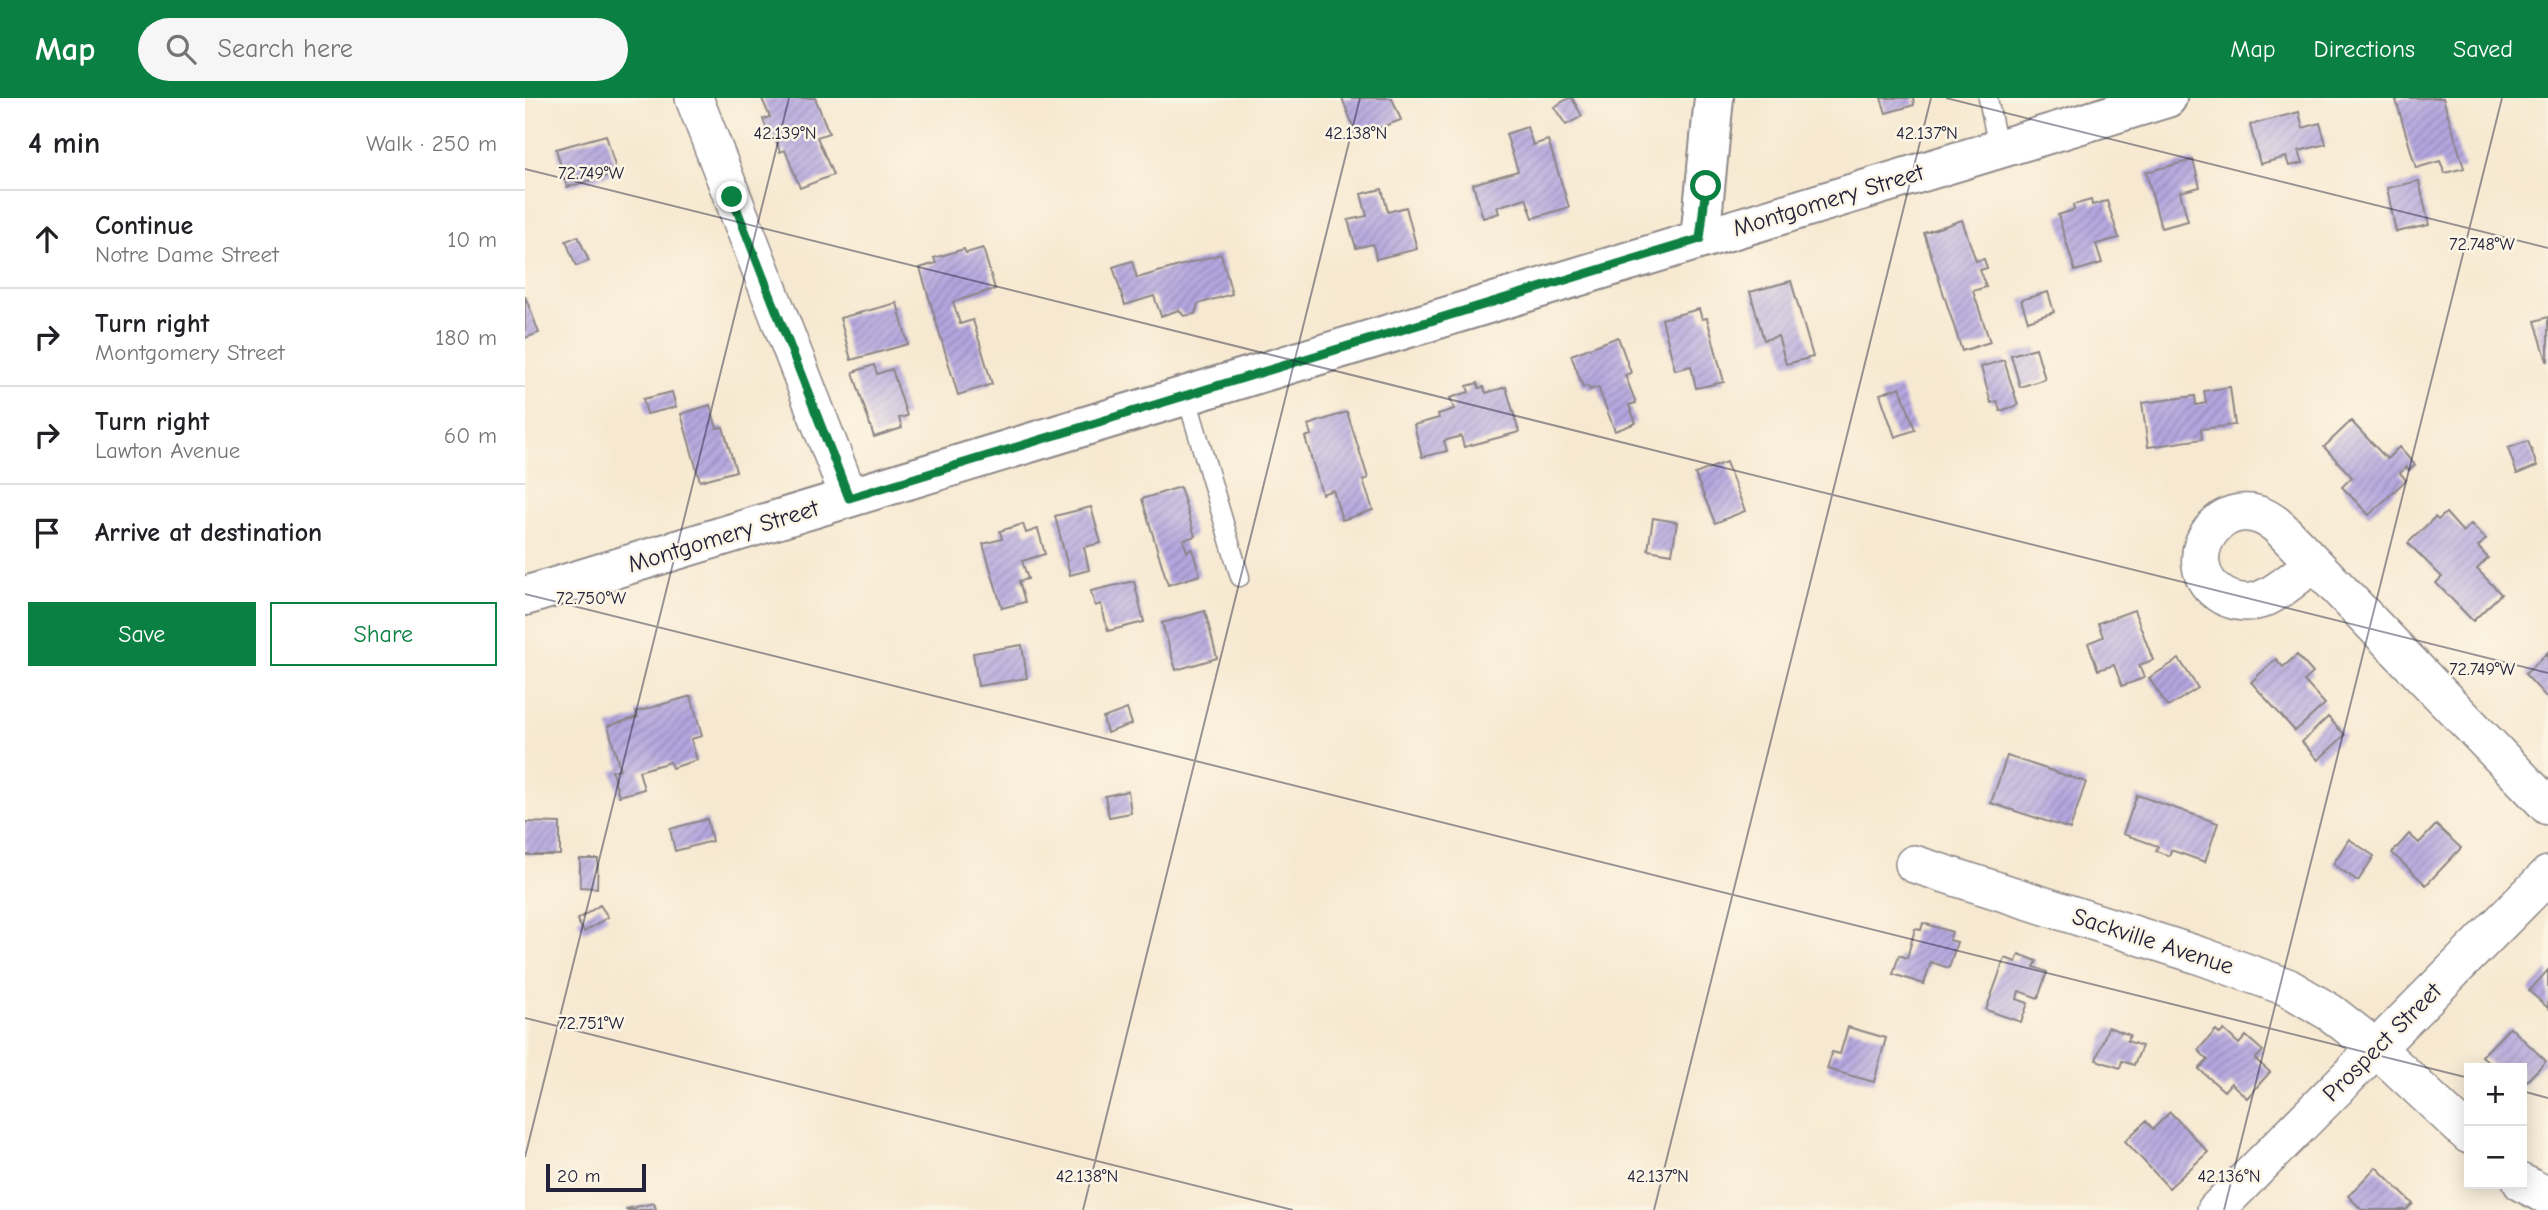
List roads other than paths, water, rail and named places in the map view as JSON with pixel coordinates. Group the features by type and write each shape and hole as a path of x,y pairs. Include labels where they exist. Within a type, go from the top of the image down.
{"main road":[{"path":"1700,239 1714,98"},
{"name":"Montgomery Street","path":"525,596 2167,98"}],"street":[{"path":"694,98 849,498"},
{"path":"2314,563 2548,806"},
{"name":"Sackville Avenue","path":"1915,864 2201,956 2287,987 2331,1013 2376,1048 2464,1130"},
{"name":"Prospect Street","path":"2216,1210 2548,875"},
{"path":"2527,1186 2548,1196"}],"lane":[{"path":"1988,98 1998,149"},
{"path":"1186,395 1240,577"}]}
